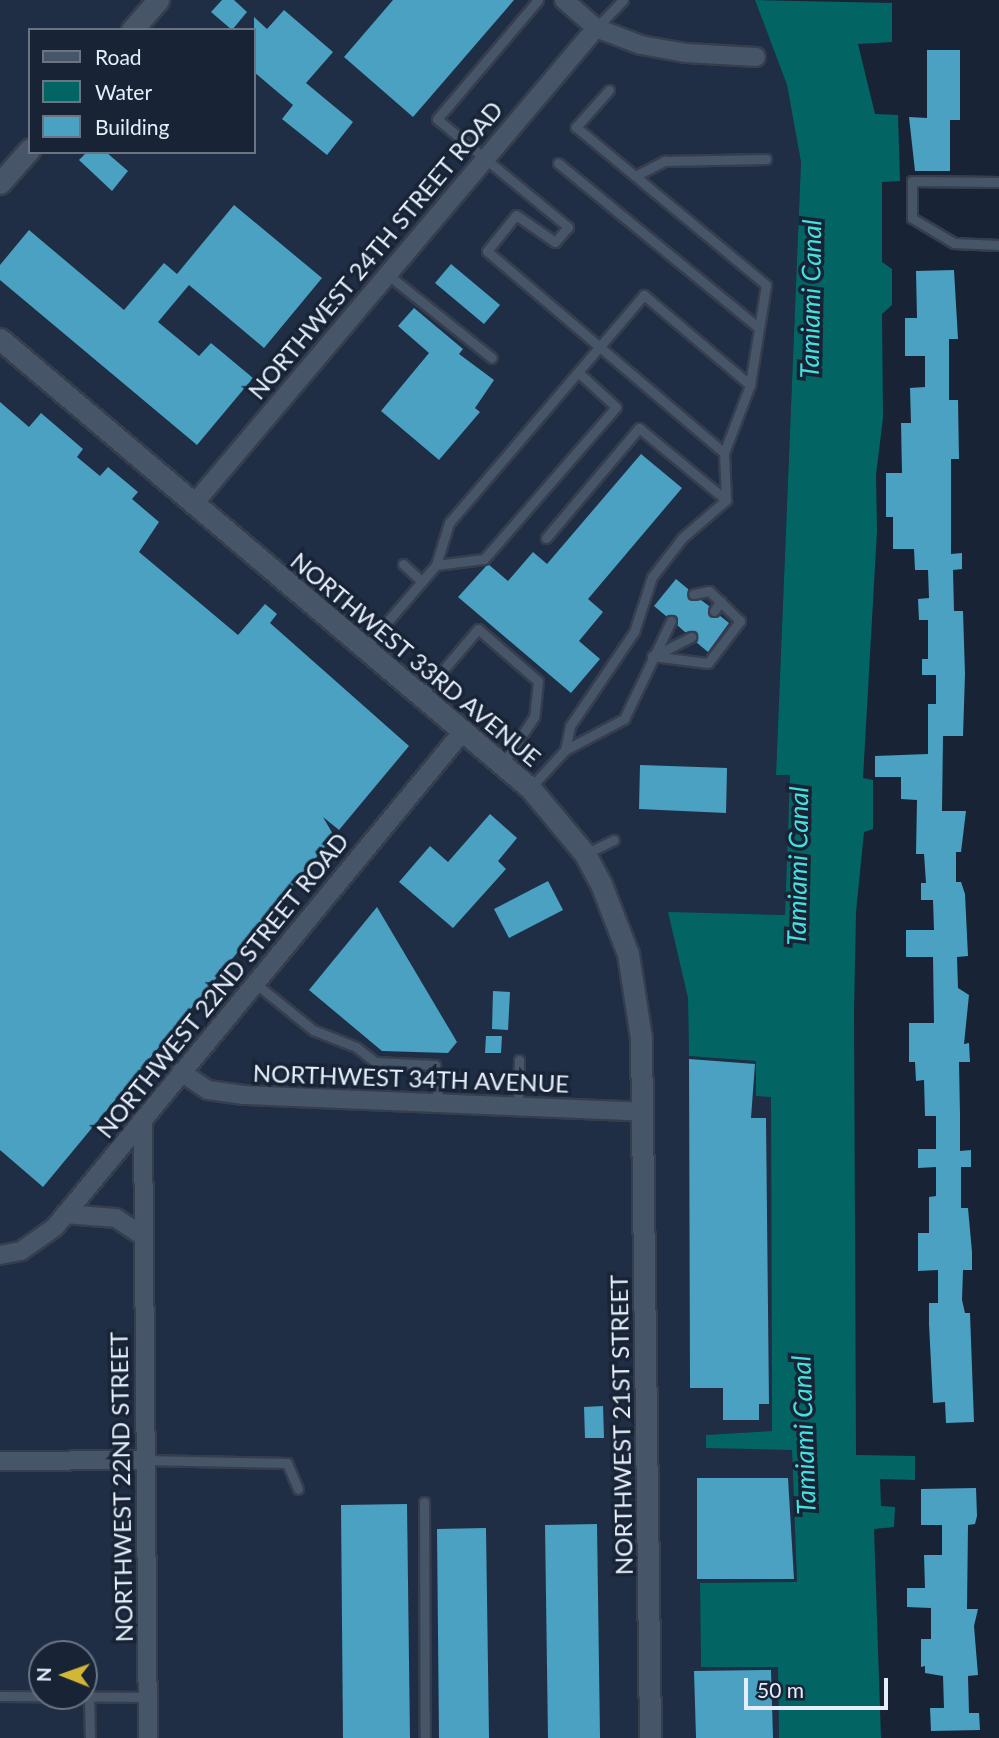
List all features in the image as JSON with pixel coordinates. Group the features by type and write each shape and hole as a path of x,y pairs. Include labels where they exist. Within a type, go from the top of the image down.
{"street":[{"path":"134,28 158,0"},
{"path":"564,0 596,28 664,50 756,57"},
{"name":"NORTHWEST 24TH STREET ROAD","path":"192,505 596,28"},
{"path":"0,183 28,151"},
{"name":"NORTHWEST 33RD AVENUE","path":"0,338 363,650 503,764 530,788 585,854 619,925 631,969 641,1038 644,1112"},
{"name":"NORTHWEST 22ND STREET ROAD","path":"3,1255 39,1242 65,1214 464,730"},
{"name":"NORTHWEST 34TH AVENUE","path":"181,1072 195,1085 223,1094 644,1112"},
{"name":"NORTHWEST 21ST STREET","path":"644,1112 650,1738"},
{"name":"NORTHWEST 22ND STREET","path":"143,1119 148,1738"},
{"path":"65,1214 116,1219 143,1236"},
{"path":"0,1461 145,1460"}],"lane":[{"path":"538,0 437,118 568,227 555,242 516,215 487,251 724,453"},
{"path":"596,28 623,0"},
{"path":"609,90 576,127 766,285 750,386 724,453 726,500"},
{"path":"635,176 665,160 766,159"},
{"path":"558,163 759,328"},
{"path":"999,182 912,181 912,218 967,246 999,245"},
{"path":"387,274 492,358"},
{"path":"363,650 436,565 449,523 644,295 750,386"},
{"path":"436,565 484,559 617,407 579,373"},
{"path":"546,538 639,428 726,500"},
{"path":"565,751 570,726 634,632 652,577 682,538 726,500"},
{"path":"403,564 422,582"},
{"path":"652,656 708,663 740,621 709,591 693,594"},
{"path":"714,611 721,601"},
{"path":"530,788 565,751 624,719 671,621"},
{"path":"421,696 478,629 538,681 534,717 503,764"},
{"path":"652,656 691,637"},
{"path":"585,854 614,840"},
{"path":"254,982 313,1030 356,1047 375,1062 435,1065 438,1103"},
{"path":"518,1107 519,1060"},
{"path":"145,1460 287,1463 298,1489"},
{"path":"424,1502 425,1738"},
{"path":"0,1696 28,1697"},
{"path":"98,1698 148,1697"},
{"path":"89,1710 90,1738"}],"shaded area":[{"path":"0,0 755,0 787,85 801,162 776,774 790,775 785,915 669,913 688,998 689,1056 756,1061 756,1095 771,1097 772,1431 706,1435 706,1447 792,1449 797,1582 700,1583 701,1666 778,1667 779,1738 0,1738"}],"water":[{"name":"Tamiami Canal","path":"755,0 892,3 892,42 858,44 875,114 898,115 900,181 882,182 882,262 892,269 892,305 882,314 883,418 876,475 877,531 863,778 873,780 873,829 864,832 856,912 854,1012 856,1455 915,1456 915,1480 880,1479 881,1506 895,1507 894,1527 874,1529 881,1738 779,1738 778,1667 701,1667 700,1583 797,1582 792,1450 706,1448 706,1435 772,1431 771,1097 756,1096 756,1061 689,1056 688,998 668,912 785,915 790,775 776,775 801,162 787,85"}],"building":[{"path":"222,0 234,0 247,12 234,28 230,28 211,12"},
{"path":"393,0 514,0 413,117 344,57"},
{"path":"284,10 333,52 306,83 353,122 327,155 282,119 293,105 256,74 254,17 267,29"},
{"path":"927,50 960,50 960,120 950,120 950,171 915,171 909,117 927,118"},
{"path":"85,154 108,154 128,171 112,191 79,160"},
{"path":"234,205 322,278 264,348 189,285 158,322 199,356 211,343 253,378 197,445 0,280 0,265 29,230 124,310 164,263 177,274"},
{"path":"451,264 500,305 484,324 435,283"},
{"path":"954,270 958,339 949,339 949,400 958,400 959,459 951,459 951,554 962,553 962,569 953,570 954,611 963,611 965,674 963,736 943,736 942,811 966,811 961,852 956,852 956,882 961,882 965,894 968,956 957,957 958,988 969,995 964,1044 969,1043 970,1062 959,1062 960,1151 971,1150 971,1167 961,1167 961,1208 968,1208 972,1252 972,1270 963,1270 962,1300 965,1313 970,1313 974,1422 946,1423 945,1402 933,1403 929,1303 938,1303 938,1270 918,1271 918,1233 929,1233 929,1197 936,1196 936,1167 918,1168 918,1149 936,1149 936,1116 925,1116 924,1080 916,1081 915,1062 909,1062 909,1023 934,1023 933,957 906,957 906,930 934,930 933,900 921,900 921,883 926,883 924,854 916,854 917,800 901,799 901,777 875,777 875,756 928,754 928,704 936,704 936,675 922,675 922,659 928,659 928,620 919,620 918,599 929,598 928,570 915,570 914,549 893,549 893,517 886,517 886,473 902,473 901,423 911,423 910,388 925,387 925,356 905,356 905,318 917,318 916,271"},
{"path":"414,308 463,349 459,354 494,380 475,408 480,412 439,460 381,411 429,353 398,326"},
{"path":"0,402 29,427 41,413 83,449 77,457 100,476 108,467 138,492 132,499 159,522 139,552 238,635 265,604 277,614 270,623 409,746 339,830 323,817 334,836 43,1187 0,1150"},
{"path":"641,454 682,488 588,599 603,612 579,641 600,659 571,693 458,597 488,564 508,581 533,552 547,564"},
{"path":"676,579 688,589 688,599 701,600 709,606 709,616 719,615 729,623 708,652 696,642 695,632 685,632 677,625 675,615 666,616 654,606"},
{"path":"640,765 727,768 726,813 639,809"},
{"path":"490,814 517,838 498,861 506,869 453,928 399,882 430,846 448,862"},
{"path":"548,881 563,910 509,938 494,909"},
{"path":"377,907 457,1042 448,1053 382,1051 309,990"},
{"path":"493,991 510,992 508,1030 492,1029"},
{"path":"486,1036 502,1036 501,1053 485,1053"},
{"path":"689,1059 755,1064 751,1118 766,1118 769,1404 759,1404 759,1420 723,1420 723,1388 690,1388"},
{"path":"603,1406 604,1438 585,1438 584,1407"},
{"path":"697,1478 788,1478 794,1579 697,1579"},
{"path":"976,1488 977,1516 975,1524 968,1525 967,1609 978,1609 974,1626 978,1675 968,1676 969,1713 979,1713 980,1730 931,1731 930,1708 944,1708 943,1676 925,1673 925,1666 921,1667 921,1639 931,1639 931,1608 907,1607 907,1588 925,1588 924,1555 942,1555 942,1525 921,1525 921,1489"},
{"path":"407,1504 410,1738 343,1738 341,1505"},
{"path":"597,1524 600,1738 548,1738 545,1525"},
{"path":"486,1528 489,1738 439,1738 437,1529"},
{"path":"771,1670 773,1738 696,1738 694,1671"}]}
